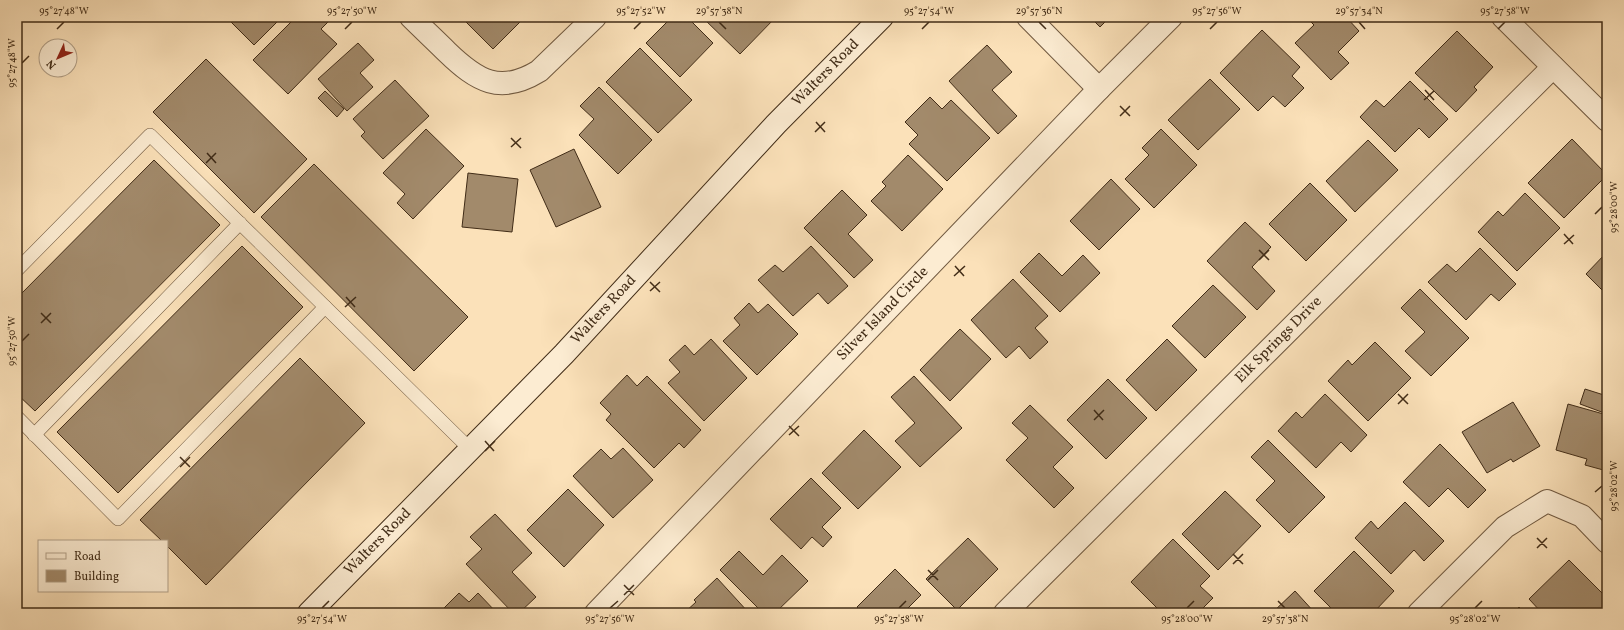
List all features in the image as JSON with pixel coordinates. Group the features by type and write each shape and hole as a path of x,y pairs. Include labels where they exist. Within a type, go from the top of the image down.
{"street":[{"path":"411,17 467,71 490,82 503,83 522,80 539,71 595,17"},
{"name":"Walters Road","path":"312,608 564,354 776,124 882,17"},
{"path":"1028,17 1099,89"},
{"name":"Silver Island Circle","path":"596,613 1099,89 1171,17"},
{"path":"1503,17 1607,120"},
{"name":"Elk Springs Drive","path":"1005,613 1553,67"},
{"path":"1419,613 1505,527 1547,501 1582,516 1607,542"}],"lane":[{"path":"17,270 150,135 470,449"},
{"path":"34,434 240,223"},
{"path":"17,417 118,519 325,307"}],"building":[{"path":"226,17 282,17 254,45"},
{"path":"296,17 333,17 321,29 337,44 288,94 253,60"},
{"path":"461,17 525,17 493,49"},
{"path":"672,17 687,17 713,43 680,77 646,43"},
{"path":"702,17 774,17 775,18 740,54"},
{"path":"1090,17 1110,17 1100,27"},
{"path":"1306,17 1346,17 1359,31 1338,52 1349,63 1331,80 1295,43 1314,25"},
{"path":"1262,30 1300,67 1292,76 1304,88 1285,107 1273,96 1258,111 1220,73"},
{"path":"1457,31 1493,67 1474,87 1477,90 1456,112 1415,73"},
{"path":"358,43 374,60 360,73 373,87 347,111 318,79"},
{"path":"987,45 1012,72 992,90 1017,116 998,134 949,81"},
{"path":"640,48 692,100 658,133 606,82"},
{"path":"206,59 307,159 254,213 153,112"},
{"path":"1210,79 1240,109 1198,150 1168,120"},
{"path":"395,80 429,116 383,159 361,136 365,132 353,119"},
{"path":"1410,81 1448,119 1429,138 1419,128 1395,152 1360,117 1376,100 1384,107"},
{"path":"599,87 652,140 618,174 579,135 594,119 580,106"},
{"path":"325,91 344,109 337,117 318,98"},
{"path":"930,97 942,109 951,100 990,138 947,181 909,144 918,135 905,122"},
{"path":"426,129 464,166 413,219 397,203 405,194 383,173"},
{"path":"1161,129 1197,165 1154,208 1125,179 1149,155 1142,148"},
{"path":"1572,139 1607,175 1564,218 1528,183"},
{"path":"1368,140 1398,170 1355,212 1326,181"},
{"path":"574,149 601,207 556,227 530,170"},
{"path":"908,155 943,189 902,231 871,201 886,186 882,182"},
{"path":"154,160 220,225 35,411 17,394 17,298"},
{"path":"314,164 468,317 414,371 261,217"},
{"path":"468,173 518,179 512,232 462,227"},
{"path":"1111,179 1140,209 1099,250 1070,221"},
{"path":"1310,183 1347,220 1306,261 1269,224"},
{"path":"842,190 867,215 848,234 873,260 854,278 804,228"},
{"path":"1525,193 1560,228 1517,271 1478,232 1498,211 1503,216"},
{"path":"1245,222 1271,247 1252,267 1275,291 1257,310 1207,261"},
{"path":"242,246 303,307 118,493 57,432"},
{"path":"811,246 848,286 828,304 818,293 793,316 758,280 775,265 783,272"},
{"path":"1480,248 1516,284 1499,301 1491,294 1466,320 1428,282 1447,264 1456,272"},
{"path":"1607,252 1607,295 1586,274"},
{"path":"1039,253 1062,276 1083,255 1100,273 1060,312 1020,272"},
{"path":"1013,279 1048,316 1035,328 1048,342 1030,359 1019,346 1006,358 971,320"},
{"path":"1213,285 1246,317 1205,358 1172,326"},
{"path":"1420,289 1469,338 1431,376 1405,351 1425,332 1401,308"},
{"path":"749,303 758,313 768,304 798,334 757,375 723,341 740,325 734,318"},
{"path":"960,329 991,359 950,401 920,370"},
{"path":"711,339 747,378 704,421 668,383 680,372 669,360 685,345 694,355"},
{"path":"1167,339 1197,370 1156,411 1126,380"},
{"path":"1375,342 1411,378 1368,421 1328,381 1348,360 1352,365"},
{"path":"300,358 365,423 206,585 168,547 168,540 161,540 140,520"},
{"path":"627,375 637,386 647,376 701,430 684,448 679,443 654,468 606,420 611,414 600,403"},
{"path":"914,376 962,428 920,467 895,441 915,423 891,397"},
{"path":"1108,379 1147,418 1106,459 1067,420"},
{"path":"1585,389 1607,396 1607,414 1580,404"},
{"path":"1325,394 1367,435 1351,452 1341,442 1316,468 1278,431 1296,412 1302,418"},
{"path":"1513,402 1540,446 1513,462 1511,459 1487,473 1462,432"},
{"path":"1568,404 1607,415 1607,471 1585,465 1587,459 1556,450"},
{"path":"1030,405 1073,447 1053,467 1074,488 1054,508 1006,460 1028,438 1012,423"},
{"path":"864,430 901,467 858,509 822,473"},
{"path":"1268,440 1325,497 1289,533 1256,500 1275,481 1251,457"},
{"path":"1440,444 1486,490 1468,508 1448,488 1429,507 1403,482"},
{"path":"623,448 653,480 613,518 573,476 601,449 611,459"},
{"path":"811,478 841,508 822,527 832,537 823,547 812,537 801,549 770,519"},
{"path":"568,489 604,525 564,567 527,530"},
{"path":"1225,491 1261,526 1218,570 1182,534"},
{"path":"1405,502 1444,541 1424,561 1414,550 1391,574 1355,538 1371,521 1378,529"},
{"path":"495,514 532,553 512,572 536,597 519,613 513,613 466,564 482,549 470,537"},
{"path":"968,538 998,569 957,610 926,579"},
{"path":"1173,539 1210,576 1200,586 1213,598 1198,613 1162,613 1131,582"},
{"path":"739,551 763,575 782,555 808,581 775,613 763,613 720,570"},
{"path":"1354,551 1394,591 1373,613 1336,613 1314,591"},
{"path":"1569,560 1607,598 1607,613 1542,613 1529,599"},
{"path":"895,569 921,595 903,613 862,613 857,607"},
{"path":"717,578 749,613 684,613 696,602 694,600"},
{"path":"1295,591 1315,613 1272,613"},
{"path":"459,593 469,602 478,593 497,613 439,613"},
{"path":"1519,607 1525,613 1513,613"}]}
